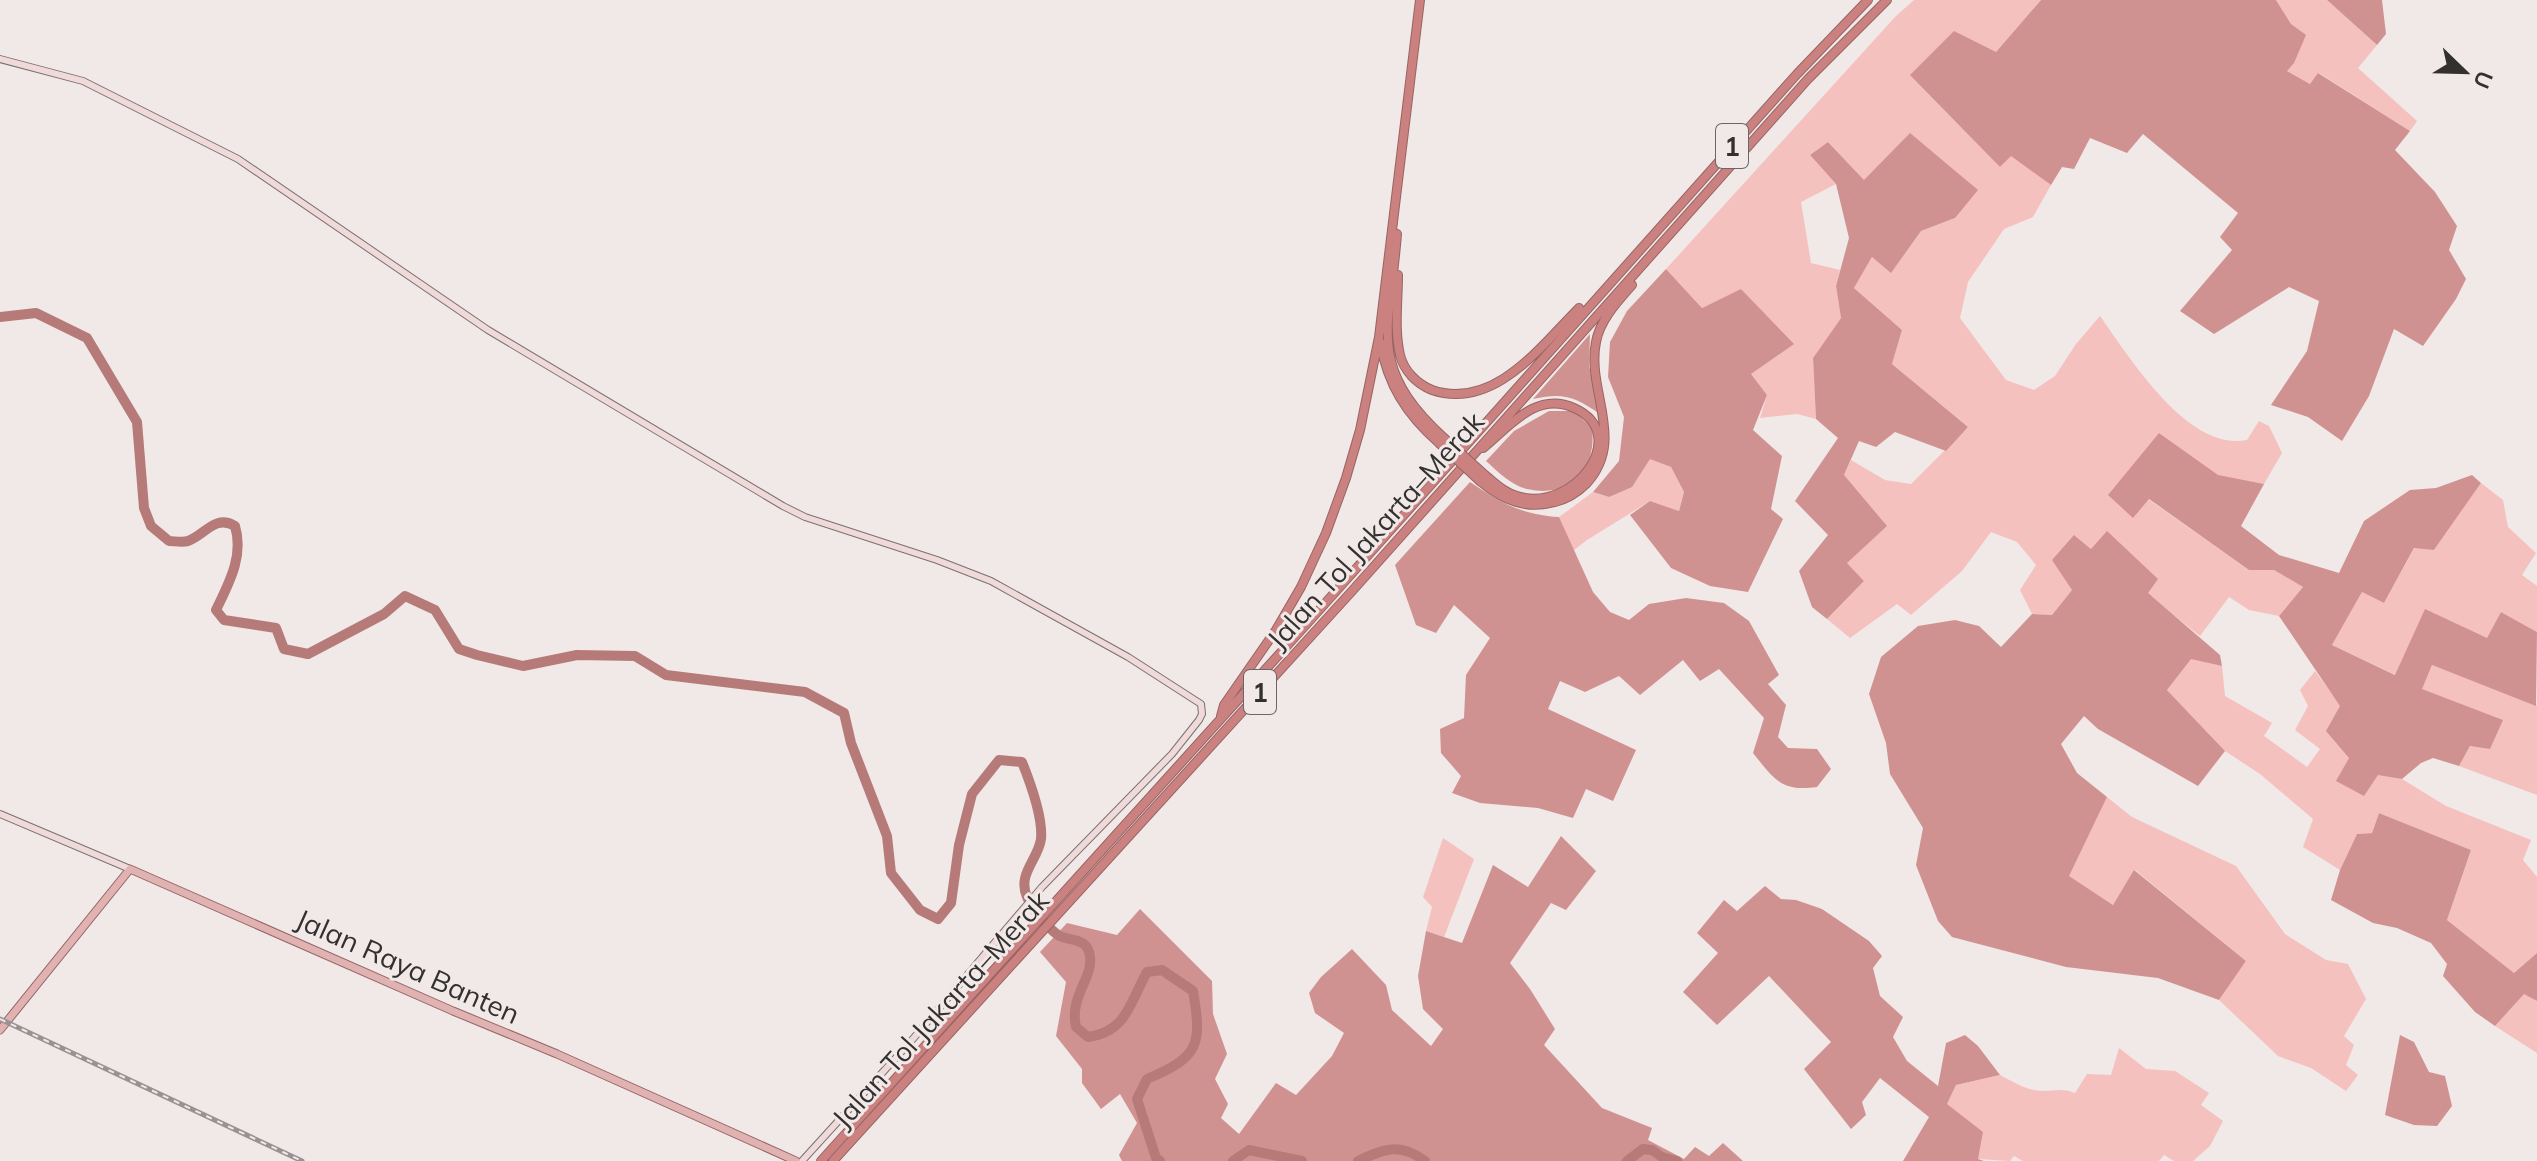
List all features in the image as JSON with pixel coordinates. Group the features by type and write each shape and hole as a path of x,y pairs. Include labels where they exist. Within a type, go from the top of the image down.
{"highway":[{"path":"1423,0 1387,326 1392,370 1407,399 1441,440"},
{"path":"1221,717 1224,705 1276,630 1301,587 1326,533 1360,430 1379,337 1423,0"},
{"name":"Jalan Tol Jakarta–Merak","path":"1062,902 1221,717 1598,294 1868,0"},
{"name":"Jalan Tol Jakarta–Merak","path":"821,1161 1353,590 1808,79 1887,0"},
{"path":"1396,248 1397,332 1401,356 1412,377 1422,385 1439,391 1479,390 1504,379 1590,297 1598,294"},
{"path":"1379,337 1387,374 1398,398 1416,422 1441,440 1500,496 1532,505 1552,503 1566,498 1591,479 1601,461 1606,436 1596,378 1598,334 1607,317 1652,262 1654,253"},
{"path":"1453,475 1518,417 1535,407 1550,403 1567,405 1587,416 1593,425 1598,447 1594,461 1584,477 1566,491 1547,497 1525,498 1484,479"},
{"name":"Jalan Tol Jakarta–Merak","path":"833,1161 1026,941"}],"main road":[{"path":"0,1030 130,869"},
{"name":"Jalan Raya Banten","path":"130,869 799,1161"}],"street":[{"path":"0,59 83,81 238,159 488,330 783,506 805,517 991,581 1128,657 1201,704 1202,714 1172,754 1038,891 912,1040 799,1161"},
{"name":"Jalan Raya Banten","path":"0,814 130,869"}],"shaded area":[{"path":"1914,0 2041,0 1996,52 2000,167 2011,155 2051,185 2033,217 2004,229 1968,282 1960,318 2006,380 2034,390 2055,376 2100,316 2144,377 2182,417 2203,432 2225,440 2247,440 2259,421 2269,426 2282,453 2264,484 2218,476 2159,433 2148,499 2249,570 2274,570 2303,587 2279,616 2249,610 2229,597 2200,636 2075,536 2072,590 2052,615 2032,614 2020,590 2036,565 2017,542 1991,532 1962,571 1911,615 1897,604 1850,638 1827,619 1864,581 1847,563 1844,475 1851,460 1885,480 1911,484 1968,427 1892,364 1902,330 1854,288 1872,257 1891,272 1921,231 1955,218 1864,180 1828,142 1810,155 1836,184 1801,202 1811,263 1840,270 1836,286 1841,318 1813,358 1816,419 1797,414 1760,418 1767,395 1751,374 1742,289 1702,308 1666,269"},
{"path":"2041,0 2276,0 2291,24 2306,35 2294,63 2287,71 2310,84 2318,73 2410,131 2395,150 2435,192 2457,226 2449,250 2466,279 2423,346 2394,329 2369,396 2342,441 2308,417 2271,405 2307,351 2319,301 2289,287 2214,334 2180,311 2232,250 2220,237 2238,213 2143,134 2127,153 2090,138 2074,169 2062,167 2051,185 2011,156 2000,167 1910,75 1954,31 1996,52"},
{"path":"2276,0 2327,0 2377,45 2358,68 2417,121 2410,131 2319,73 2310,84 2287,71 2291,24"},
{"path":"2327,0 2382,0 2386,34 2377,45"},
{"path":"1910,133 1978,190 1955,218 1921,231 1891,273 1872,257 1854,288 1902,330 1892,364 1968,427 1946,451 1895,432 1876,447 1859,441 1844,475 1887,526 1847,563 1864,581 1827,619 1812,607 1799,571 1828,535 1795,501 1838,438 1816,419 1813,358 1841,318 1836,286 1849,238 1836,184 1810,155 1828,142 1864,180"},
{"path":"1666,269 1702,308 1741,289 1794,344 1751,374 1767,395 1753,430 1782,456 1771,509 1783,519 1748,592 1710,586 1671,568 1630,515 1650,501 1679,511 1684,492 1671,467 1650,459 1632,487 1609,497 1593,492 1619,461 1624,417 1608,377 1610,342 1627,311"},
{"path":"1590,334 1589,366 1600,414 1569,398 1553,396 1533,399"},
{"path":"1549,411 1574,411 1592,428 1590,456 1578,478 1568,485 1543,491 1527,489 1505,478 1486,461 1514,431"},
{"path":"2159,433 2218,475 2264,484 2241,526 2279,555 2339,573 2364,521 2410,490 2436,488 2472,475 2481,483 2434,550 2414,548 2384,603 2362,592 2332,645 2395,675 2425,609 2487,638 2501,612 2537,632 2536,706 2432,665 2422,689 2503,720 2490,749 2470,746 2459,766 2433,758 2421,763 2402,779 2378,775 2364,796 2336,781 2349,758 2326,731 2340,706 2279,616 2303,587 2274,570 2249,570 2149,499 2133,518 2108,495"},
{"path":"1650,458 1671,467 1684,492 1679,511 1650,501 1573,551 1559,517 1593,492 1609,497"},
{"path":"1470,482 1512,506 1559,517 1593,592 1610,612 1629,620 1649,604 1686,598 1724,603 1749,621 1779,675 1768,684 1786,705 1778,737 1788,748 1817,749 1831,769 1817,787 1786,785 1773,777 1753,753 1764,718 1719,669 1700,681 1683,660 1640,695 1619,676 1585,692 1560,681 1548,709 1636,750 1613,801 1586,789 1573,818 1538,808 1480,803 1452,793 1461,776 1441,753 1440,729 1464,718 1466,675 1490,638 1454,605 1436,633 1416,625 1395,565"},
{"path":"2481,483 2503,500 2508,527 2536,553 2522,575 2537,586 2537,632 2501,612 2488,638 2396,675 2332,645 2362,592 2384,603 2415,547 2434,550"},
{"path":"2107,531 2158,579 2148,593 2220,655 2222,666 2191,659 2167,690 2225,751 2198,786 2098,729 2084,716 2061,744 2077,773 2107,797 2069,876 2113,905 2134,870 2246,961 2219,1000 2158,978 2066,967 1952,937 1938,921 1916,865 1923,828 1890,774 1886,743 1869,694 1881,657 1918,626 1955,620 1979,626 2001,647 2032,614 2052,615 2072,590 2052,560 2074,535 2091,549"},
{"path":"2191,658 2222,666 2225,696 2272,723 2264,736 2307,767 2320,749 2295,730 2308,706 2300,690 2315,671 2341,706 2349,758 2337,781 2378,774 2402,779 2446,806 2531,840 2523,860 2537,877 2537,953 2514,973 2447,920 2471,850 2379,813 2372,833 2357,834 2340,870 2303,847 2313,819 2260,774 2225,751 2167,690"},
{"path":"2432,665 2537,705 2537,795 2459,766 2470,746 2490,748 2502,720 2421,689"},
{"path":"2107,797 2132,817 2236,866 2285,934 2326,960 2348,964 2366,999 2344,1036 2354,1045 2346,1065 2358,1075 2346,1091 2311,1068 2278,1056 2219,1000 2246,961 2135,870 2113,905 2068,876"},
{"path":"2379,813 2471,850 2447,920 2514,973 2537,953 2537,1001 2524,994 2495,1026 2475,1012 2443,976 2447,964 2431,943 2397,928 2373,923 2331,900 2340,870 2357,834 2372,833"},
{"path":"1561,836 1596,871 1566,910 1551,903 1510,963 1555,1029 1544,1045 1602,1108 1652,1128 1648,1140 1684,1159 1695,1147 1709,1156 1723,1143 1743,1161 1122,1161 1119,1155 1137,1123 1120,1094 1101,1109 1082,1083 1082,1069 1056,1036 1066,982 1040,952 1067,923 1117,935 1140,909 1212,981 1213,1014 1227,1054 1215,1079 1228,1104 1221,1118 1239,1134 1276,1083 1296,1095 1332,1056 1344,1033 1315,1013 1309,993 1321,977 1352,949 1386,985 1392,1010 1431,1046 1443,1029 1423,1009 1418,976 1426,931 1462,943 1493,865 1528,887"},
{"path":"1443,838 1474,859 1444,937 1426,931 1432,907 1423,897"},
{"path":"1765,886 1781,899 1796,900 1822,909 1869,941 1882,956 1873,968 1880,996 1903,1017 1893,1037 1907,1061 1938,1086 1946,1043 1965,1035 1978,1046 2000,1075 1956,1085 1947,1104 1983,1132 1978,1159 1984,1161 1903,1161 1929,1117 1880,1078 1862,1102 1866,1115 1851,1129 1804,1069 1831,1042 1769,976 1717,1025 1683,992 1718,953 1697,933 1724,900 1737,911"},
{"path":"2524,993 2537,1001 2537,1053 2495,1026"},
{"path":"2400,1035 2414,1042 2429,1072 2445,1076 2452,1106 2437,1126 2414,1125 2385,1115"},
{"path":"2119,1048 2146,1069 2175,1071 2209,1093 2201,1105 2223,1121 2210,1146 2193,1161 2174,1161 2164,1155 2159,1161 2023,1161 2014,1156 2010,1161 1978,1159 1947,1104 1956,1085 2000,1075 2032,1089 2075,1093 2087,1074 2111,1075"}],"waterway":[{"path":"0,317 36,313 87,338 137,422 144,508 151,526 169,541 181,542 222,522 235,526 236,559 216,610 224,620 276,628 284,649 308,654 384,614 405,596 435,610 459,649 477,655 523,666 577,655 635,656 666,675 805,692 844,713 851,743 887,836 891,873 920,910 938,919 951,903 959,845 972,794 999,760 1022,762 1041,830 1039,847 1026,874 1027,897 1036,912 1058,935 1082,943 1089,950 1090,965 1076,1006 1076,1027 1088,1037 1111,1029 1126,1014 1147,972 1162,970 1193,991 1197,1024 1193,1047 1178,1063 1147,1079 1137,1099 1156,1158 1160,1161"},
{"path":"1358,1161 1392,1149 1408,1151 1425,1161"},
{"path":"1627,1161 1643,1149 1677,1161"},
{"path":"1233,1161 1249,1150 1302,1161"}],"railway":[{"path":"0,1019 302,1161"}]}
